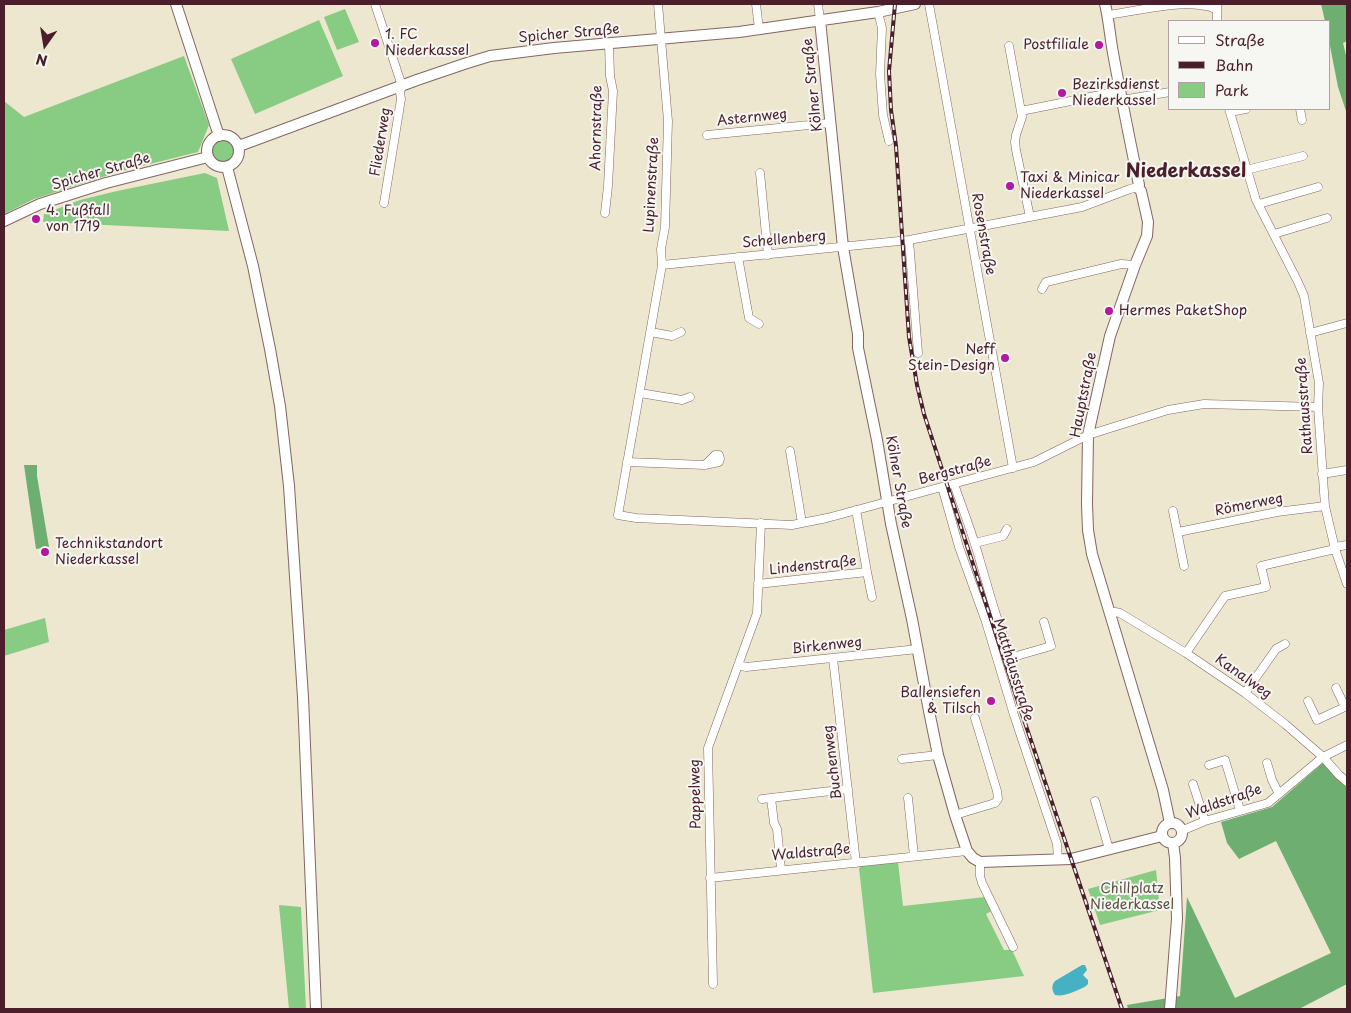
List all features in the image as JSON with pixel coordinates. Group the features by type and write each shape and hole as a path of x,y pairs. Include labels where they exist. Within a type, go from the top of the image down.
{"street":[{"path":"176,4 220,136"},
{"path":"375,4 402,86"},
{"name":"Lupinenstraße","path":"623,488 662,265 661,249 665,227 668,122 658,4"},
{"path":"756,4 759,29"},
{"name":"Kölner Straße","path":"818,4 843,247 858,334 858,348 877,440 891,524 938,755 967,850 973,858 980,862"},
{"name":"Spicher Straße","path":"239,146 490,56 554,48 759,29 878,12 915,4"},
{"name":"Rosenstraße","path":"929,4 1013,468"},
{"name":"Hauptstraße","path":"1105,4 1112,50 1139,185 1138,188 1142,194 1148,222 1147,236 1110,336 1088,435 1088,530 1092,554 1163,790 1170,823"},
{"path":"1108,15 1185,4 1217,7 1218,20"},
{"path":"878,12 882,28 880,74 883,115 889,141"},
{"name":"Ahornstraße","path":"606,213 613,90 610,76 609,44"},
{"path":"1009,46 1022,117 1015,142 1030,217"},
{"name":"Fliederweg","path":"384,203 402,86"},
{"path":"1021,111 1121,95 1168,92"},
{"name":"Rathausstraße","path":"1229,110 1258,204 1304,296 1319,383 1318,407 1325,506 1335,548 1347,584"},
{"path":"1300,110 1302,120"},
{"name":"Asternweg","path":"707,135 830,123"},
{"path":"220,136 233,138 239,146 239,156 232,165 227,167 214,165 208,157 207,152 210,141 220,136"},
{"path":"1246,170 1303,156"},
{"name":"Spicher Straße","path":"4,221 40,204 106,183 208,157"},
{"path":"227,167 251,258 270,349 280,406 289,486 303,697 316,1009"},
{"path":"760,173 768,255"},
{"path":"1258,204 1318,186"},
{"name":"Schellenberg","path":"662,265 909,240 1082,206 1138,188"},
{"path":"1274,234 1327,218"},
{"path":"909,240 918,353"},
{"path":"738,257 749,318 758,324"},
{"path":"1042,289 1046,282 1121,264 1135,265"},
{"path":"1310,333 1347,323"},
{"path":"651,332 672,336 681,332"},
{"path":"640,393 682,400 690,397"},
{"name":"Bergstraße","path":"623,488 618,515 636,518 792,525 827,518 1034,462 1088,435 1168,410 1204,404 1318,407"},
{"path":"790,452 802,523"},
{"path":"628,462 705,465"},
{"path":"1322,474 1347,470"},
{"path":"954,484 975,543 994,609 1013,658 1051,646 1044,622"},
{"name":"Matthäusstraße","path":"942,487 959,547 986,622 1014,715 1058,844 1058,860"},
{"name":"Römerweg","path":"1178,532 1277,512 1325,506"},
{"name":"Lindenstraße","path":"758,584 867,572 856,510"},
{"path":"1173,511 1184,566"},
{"name":"Pappelweg","path":"713,984 708,748 757,614 761,523"},
{"path":"975,543 1003,536 1007,529"},
{"path":"1186,653 1226,596 1266,587 1261,566 1347,545"},
{"path":"867,572 872,597"},
{"name":"Kanalweg","path":"1111,613 1120,613 1186,653 1245,693 1323,757 1338,776 1347,782"},
{"path":"1245,693 1276,649 1286,644"},
{"name":"Birkenweg","path":"738,665 746,668 918,650"},
{"name":"Buchenweg","path":"833,658 856,863"},
{"path":"1308,701 1317,720 1346,706 1336,688"},
{"path":"955,815 995,803 998,798 974,718"},
{"name":"Waldstraße","path":"1181,831 1204,821 1268,803 1323,757 1347,745"},
{"path":"902,759 938,755"},
{"path":"1208,765 1225,760 1240,810"},
{"path":"1267,763 1279,794"},
{"path":"1193,784 1204,821"},
{"path":"762,799 848,789"},
{"path":"771,798 774,823 777,829 781,869"},
{"path":"908,798 914,856"},
{"path":"1095,801 1109,849"},
{"path":"1170,823 1177,825 1181,831 1180,838 1174,843 1166,842 1162,836 1162,829 1170,823"},
{"path":"1013,947 982,884 980,862 1071,859 1162,836"},
{"path":"1170,1009 1177,919 1174,843"},
{"name":"Waldstraße","path":"710,878 967,850"}],"green space":[{"path":"1321,4 1347,4 1347,41 1343,43 1347,59 1347,114 1338,87 1331,51 1331,20 1325,20"},
{"path":"345,9 359,42 337,50 324,17"},
{"path":"319,20 343,76 255,114 231,59"},
{"path":"184,56 209,125 198,152 118,172 34,199 4,214 4,101 24,117"},
{"path":"223,138 232,142 236,151 232,160 223,164 214,160 210,151 214,142"},
{"path":"205,173 217,178 229,231 43,222 44,214 80,200"},
{"path":"24,465 37,465 37,476 49,547 36,549"},
{"path":"45,618 49,642 4,656 4,630"},
{"path":"1324,762 1335,776 1347,786 1347,984 1299,1009 1128,1009 1127,1005 1180,996 1187,897 1235,998 1331,953 1276,841 1239,859 1227,843 1221,822 1272,807"},
{"path":"898,862 903,906 985,897 992,911 986,914 1004,950 1012,950 1024,976 873,993 859,868 861,866"},
{"name":"Chillplatz Niederkassel","path":"1156,870 1160,910 1100,925 1088,889"},
{"path":"279,905 301,907 306,1009 289,1009"}],"water":[{"path":"1085,965 1087,970 1083,975 1088,980 1088,984 1070,993 1055,995 1052,988 1055,981"}],"railway":[{"path":"895,4 889,71 891,110 896,146 909,337 917,385 924,414 1021,711 1122,1009"}],"place":[{"name":"1. FC Niederkassel","path":"375,43"},
{"name":"Postfiliale","path":"1099,45"},
{"name":"Bezirksdienst Niederkassel","path":"1062,93"},
{"name":"Taxi & Minicar Niederkassel","path":"1010,186"},
{"name":"4. Fußfall von 1719","path":"36,219"},
{"name":"Hermes PaketShop","path":"1109,311"},
{"name":"Neff Stein-Design","path":"1005,358"},
{"name":"Technikstandort Niederkassel","path":"45,552"},
{"name":"Ballensiefen & Tilsch","path":"991,701"}],"district":[{"name":"Niederkassel","path":"1186,172"}]}
